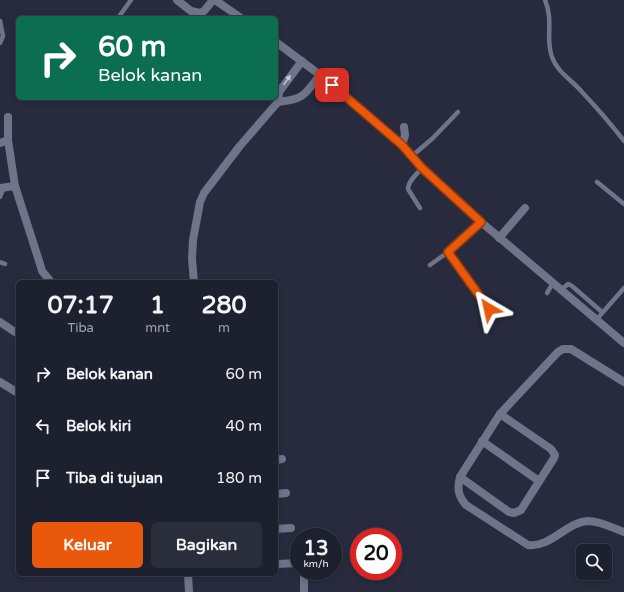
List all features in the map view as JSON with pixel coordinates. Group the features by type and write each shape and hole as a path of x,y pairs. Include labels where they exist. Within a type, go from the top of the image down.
{"street":[{"path":"177,0 191,11 200,13 204,12 214,0 238,16"},
{"path":"278,43 302,60 402,145 422,168 499,238 561,290 600,316 624,342"},
{"path":"194,280 192,259 193,240 200,202 204,193 239,147 278,102 279,92 302,60"},
{"path":"278,102 293,100 303,96 320,75"},
{"path":"8,117 8,140 16,186 40,264 47,280"},
{"path":"402,145 405,135 404,127"},
{"path":"0,143 8,140"},
{"path":"2,187 16,186"},
{"path":"499,238 525,208"},
{"path":"0,322 16,333"},
{"path":"624,382 571,349 563,349 558,352 500,414 460,477 458,485 458,493 466,505 528,545 540,545 575,524 582,522 598,522 624,532"},
{"path":"0,382 16,392"},
{"path":"460,477 508,512 514,513 521,510 554,458 554,452 500,414"},
{"path":"482,441 539,481"},
{"path":"278,494 286,493"},
{"path":"278,529 290,528"},
{"path":"278,564 290,563"},
{"path":"188,576 189,592"},
{"path":"304,580 304,592"}],"lane":[{"path":"119,16 131,0"},
{"path":"545,0 550,17 551,57 556,65 582,90 624,141"},
{"path":"0,21 3,32 0,43"},
{"path":"412,156 434,138 458,112"},
{"path":"420,208 408,189 408,185 422,168"},
{"path":"597,182 624,204"},
{"path":"0,197 2,187"},
{"path":"430,265 448,252 481,222"},
{"path":"448,252 489,309"},
{"path":"0,262 5,264"},
{"path":"547,293 553,283"},
{"path":"600,316 624,288"}],"route":[{"path":"332,85 402,145 422,168 481,222 448,252 489,309"}]}
